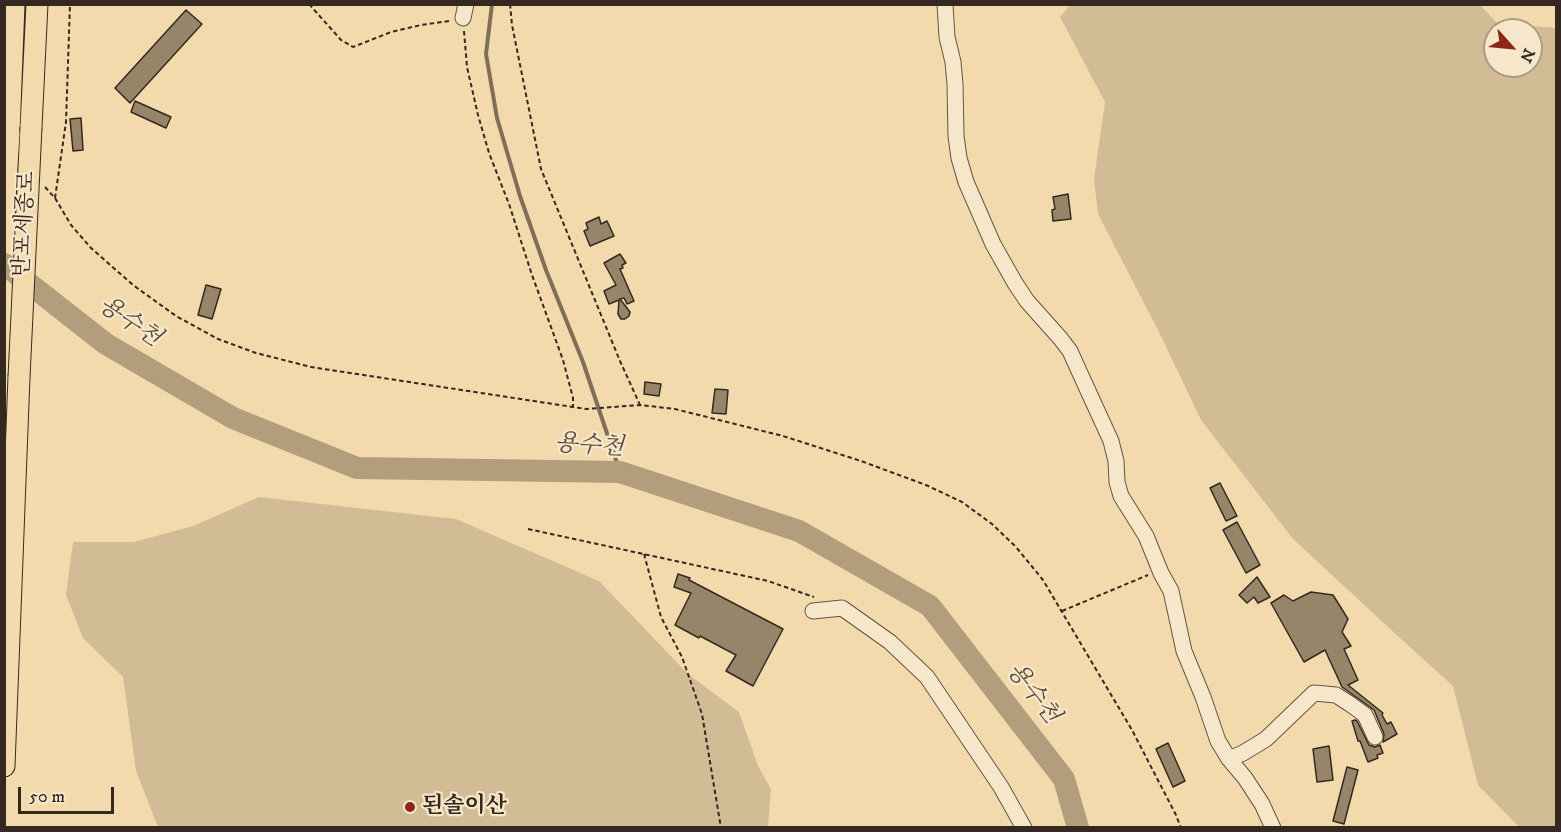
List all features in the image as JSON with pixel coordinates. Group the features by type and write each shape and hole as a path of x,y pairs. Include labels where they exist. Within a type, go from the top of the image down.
{"highway":[{"name":"반포세종로","path":"4,216 14,4"},
{"name":"반포세종로","path":"4,766 36,4"}],"street":[{"path":"945,4 947,37 955,84 956,136 966,182 993,244 1015,284 1070,351 1111,441 1121,496 1146,536 1171,591 1184,651 1218,741 1262,804 1273,828"},
{"path":"815,604 842,608 890,642 927,677 1001,787 1024,828"},
{"path":"1229,759 1244,753 1266,739 1314,693 1336,695 1350,704 1365,715 1375,737"}],"path":[{"path":"55,198 66,122 70,4"},
{"path":"309,4 341,40 352,47 391,32 465,11 467,67 478,115 489,153 563,360 573,406"},
{"path":"510,4 541,169 640,405"},
{"path":"43,184 84,240 133,285 176,316 218,339 256,353 311,367 586,409 640,405 675,410 783,436 861,461 926,485 962,502 993,524 1016,547 1042,580 1132,730 1181,828"},
{"path":"528,529 768,581 815,604"},
{"path":"644,554 661,617 682,657 702,714 721,828"},
{"path":"1062,611 1160,570"}],"shaded area":[{"path":"1071,4 1479,4 1492,18 1483,18 1483,78 1543,78 1543,27 1556,28 1556,827 1519,827 1478,785 1453,686 1293,539 1201,420 1098,214 1094,179 1105,102 1060,17"},
{"path":"259,497 456,519 599,581 688,674 739,712 758,766 771,789 768,827 158,827 136,771 123,677 83,638 66,595 73,542 134,542 193,526"}],"building":[{"path":"186,10 202,24 130,103 115,88"},
{"path":"135,101 171,117 166,128 131,112"},
{"path":"81,118 83,150 73,151 70,119"},
{"path":"1068,194 1071,219 1053,221 1052,210 1055,209 1053,197"},
{"path":"599,217 601,224 607,221 614,236 590,246 584,231 588,229 586,223"},
{"path":"620,254 626,263 620,269 634,301 627,304 624,298 620,299 630,312 625,319 621,319 618,314 619,300 609,304 604,291 616,285 604,263"},
{"path":"206,285 221,289 212,319 198,315"},
{"path":"645,382 661,384 659,396 644,394"},
{"path":"715,389 728,390 726,414 712,413"},
{"path":"1220,483 1237,516 1226,521 1210,488"},
{"path":"1237,522 1260,565 1246,573 1223,530"},
{"path":"678,574 690,578 689,580 783,629 753,686 726,671 736,655 675,625 691,593 674,587"},
{"path":"1257,577 1270,597 1258,603 1254,597 1247,603 1239,595"},
{"path":"1311,592 1333,595 1348,619 1342,632 1351,646 1344,649 1358,680 1348,685 1383,713 1387,724 1391,722 1397,734 1383,742 1384,734 1374,710 1342,687 1325,650 1304,662 1271,603 1284,595 1293,601"},
{"path":"1355,720 1369,745 1375,747 1380,745 1383,753 1377,755 1378,758 1368,762 1360,741 1358,741 1352,721"},
{"path":"1168,743 1185,781 1173,787 1156,749"},
{"path":"1329,746 1333,780 1317,782 1313,749"},
{"path":"1347,767 1358,770 1344,824 1333,821"}],"waterway":[{"path":"492,4 486,54 497,118 520,196 546,270 583,362 620,472"},
{"name":"용수천","path":"4,264 106,344 233,418 357,468 620,472 799,531 930,606 1064,779 1078,828"}],"place":[{"name":"된솔이산","path":"410,807"}]}
